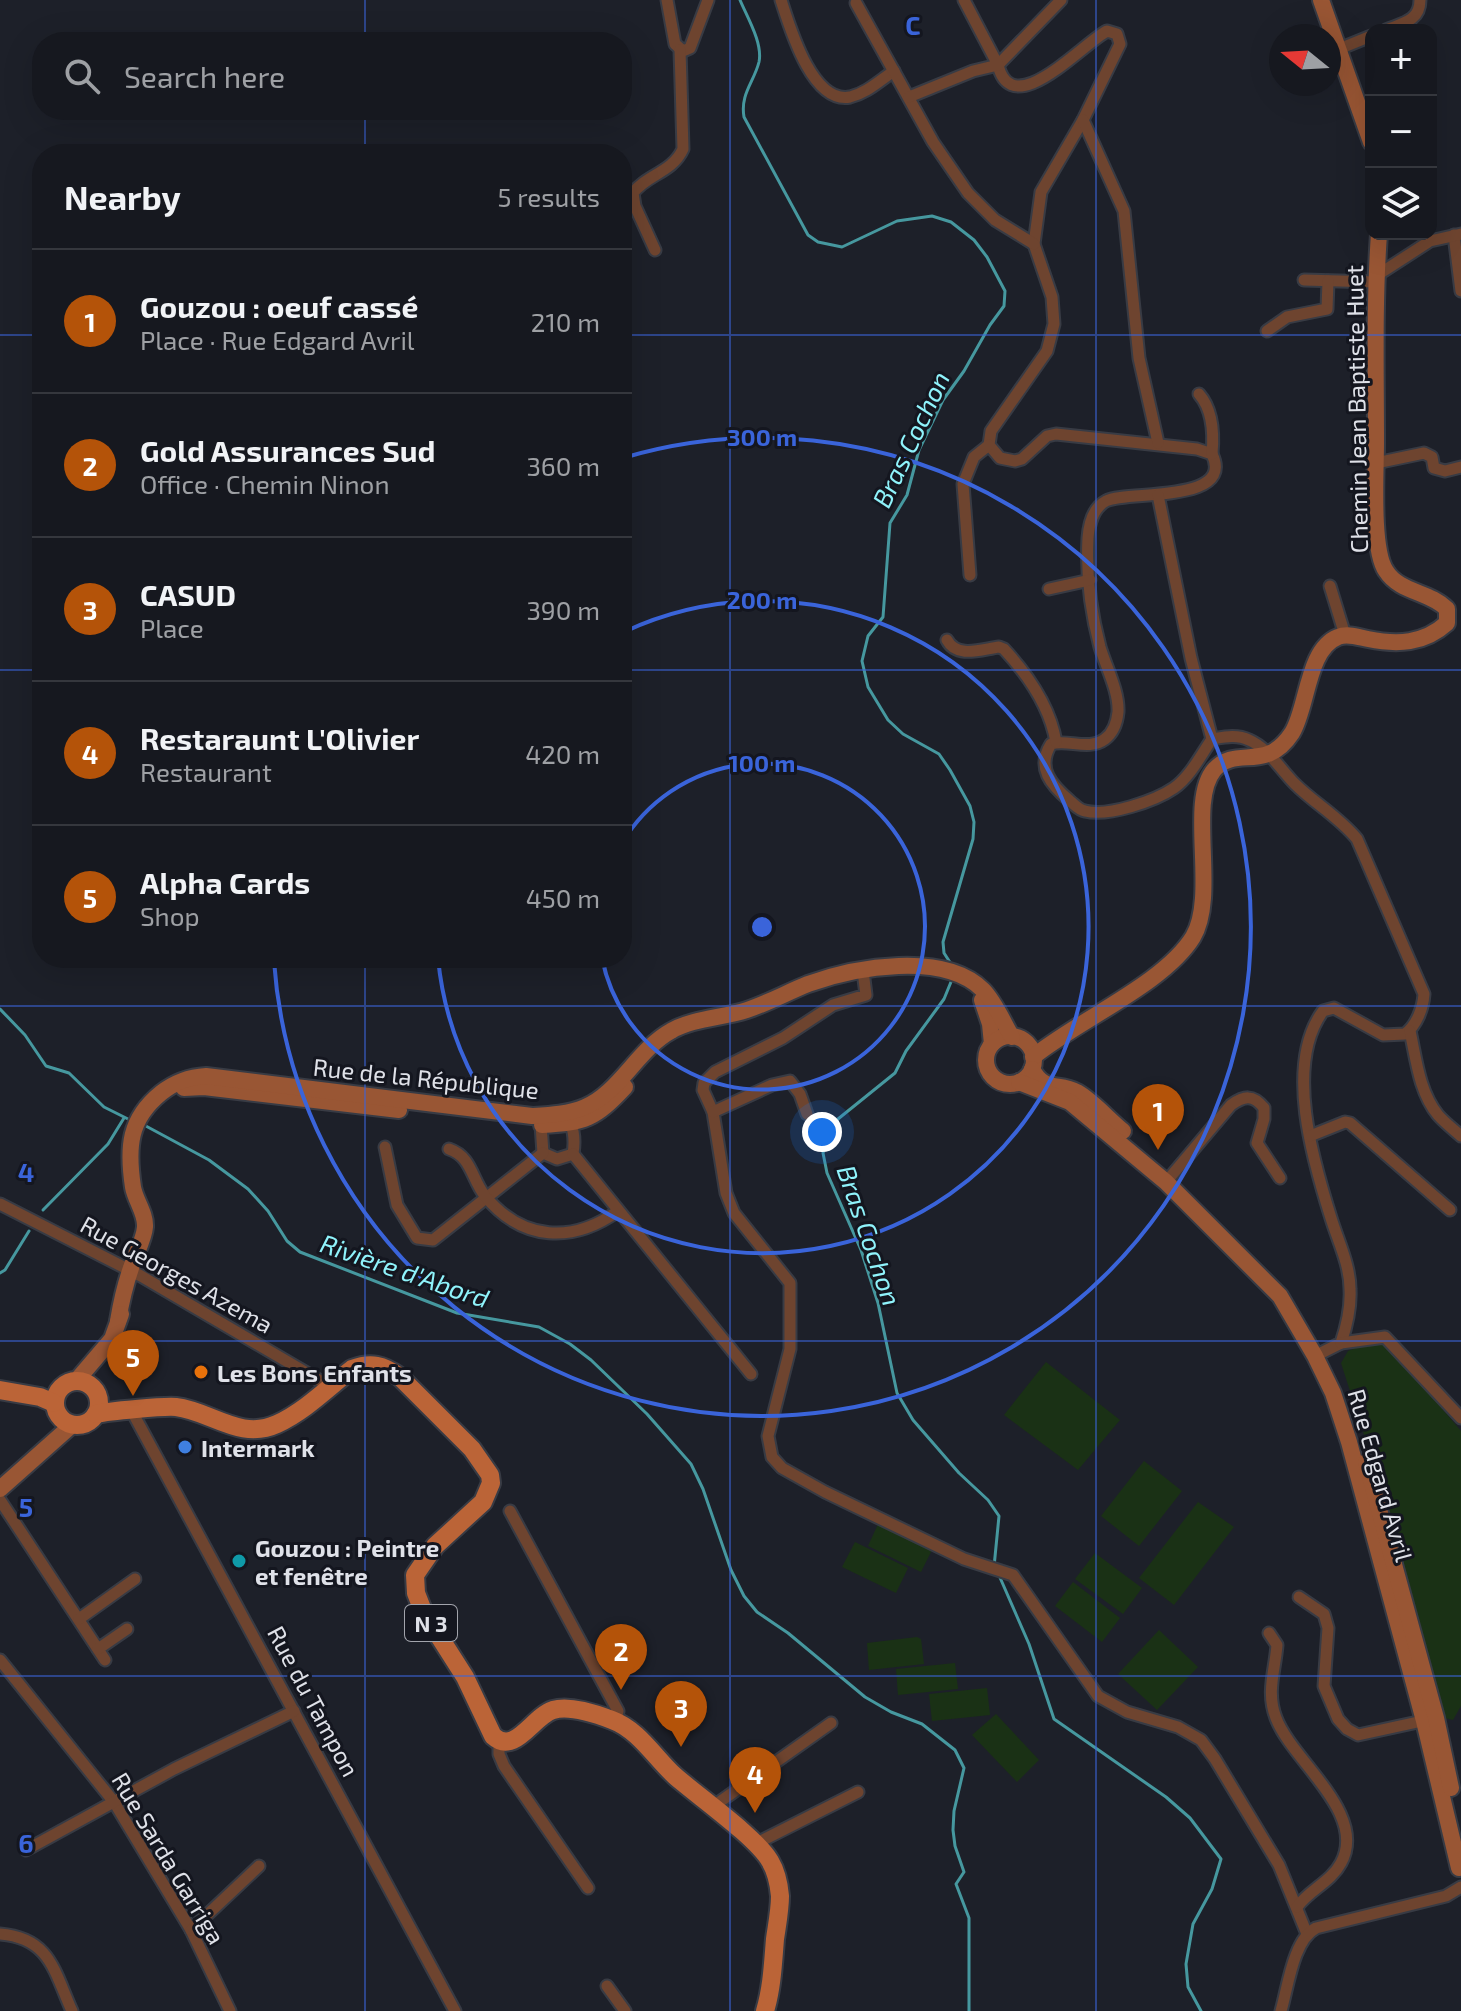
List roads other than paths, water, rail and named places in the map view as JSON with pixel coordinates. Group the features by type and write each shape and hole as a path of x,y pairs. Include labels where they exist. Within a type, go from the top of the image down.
{"main road":[{"name":"N 3","path":"65,1427 86,1423 103,1410 176,1407 228,1426 260,1429 277,1424 362,1366 372,1364 387,1368 400,1377 486,1466 491,1483 483,1502 423,1560 415,1575 416,1593 423,1611 465,1677 493,1736 499,1742"},
{"path":"6,1391 70,1389 98,1397 103,1410"},
{"path":"65,1427 55,1410 70,1389"},
{"path":"499,1742 510,1743 518,1739 537,1718 559,1709 616,1721 633,1732 659,1762 755,1844 772,1864 780,1897 765,2011"}],"street":[{"path":"655,250 635,206 633,193 640,185 671,166 683,149 680,50 675,44 667,0"},
{"path":"680,50 690,48 708,0"},
{"path":"781,0 803,56 826,92 851,97 867,91 894,71"},
{"path":"964,0 998,65 1000,75 1014,86 1033,84 1104,32 1117,34 1119,47 1083,120 1041,192 1034,244 1052,297 1054,324 1047,351 991,431 989,445 974,457 963,484 970,575"},
{"path":"909,97 973,71 998,65 1061,0"},
{"path":"1321,0 1330,24"},
{"path":"1401,24 1414,19 1420,11 1420,0"},
{"path":"856,3 933,142 968,193 995,220 1034,244"},
{"path":"1341,48 1365,38"},
{"path":"1341,55 1365,125"},
{"path":"1083,120 1124,211 1139,358 1158,443"},
{"path":"1304,280 1376,279 1430,241 1458,234 1461,291"},
{"name":"Chemin Jean Baptiste Huet","path":"1345,635 1380,642 1410,642 1454,626 1443,604 1395,582 1382,565 1377,537 1376,463 1379,240"},
{"path":"1267,331 1287,317 1327,309 1328,281"},
{"path":"1199,394 1210,416 1215,465 1211,477 1196,488 1158,495 1113,498 1097,508 1089,531 1090,580 1099,644 1117,702 1118,713 1110,734 1097,743 1056,742 1045,754 1044,762 1048,778 1059,792 1082,811 1099,813 1159,798 1178,786 1212,739"},
{"path":"989,445 1000,458 1015,461 1028,454 1047,436 1056,434 1158,443 1212,454"},
{"path":"1376,463 1424,453 1432,457 1434,468 1439,471 1461,467"},
{"path":"1158,495 1191,658 1212,739"},
{"path":"1049,589 1090,580"},
{"path":"1025,1051 1056,1038 1147,982 1185,948 1198,926 1202,904 1202,829 1212,772 1232,759 1277,751 1293,730 1321,652 1335,638 1345,635 1330,586"},
{"path":"947,640 950,646 961,651 1004,649 1031,682 1050,716 1056,742"},
{"path":"1212,739 1240,737 1251,740 1297,786 1349,829 1357,839 1424,994 1423,1005 1410,1031 1405,1034 1383,1035 1347,1013 1334,1008 1323,1011 1310,1035 1305,1056 1304,1080 1316,1169 1351,1290 1341,1343"},
{"path":"556,1119 586,1120 608,1105 657,1052 675,1039 749,1019 864,977 940,969 967,979 982,990 1025,1051 1019,1082 1004,1083 990,1074 986,1059 992,1044 987,1012 967,979"},
{"path":"864,977 866,995 833,1005 783,1038 709,1076 703,1090 713,1112 726,1193 734,1213 790,1283 790,1349 768,1436 772,1457 782,1468 825,1492 964,1559 1013,1575 1098,1696 1127,1712 1178,1727 1201,1740 1267,1843 1307,1934"},
{"path":"1410,1031 1429,1102 1461,1136"},
{"path":"992,1044 1004,1037 1025,1051"},
{"name":"Rue Edgard Avril","path":"1025,1051 1040,1081 1077,1092 1169,1178 1280,1296 1320,1354 1349,1442 1461,1832"},
{"path":"713,1112 772,1085 790,1081 800,1094 807,1114"},
{"name":"Rue Edgard Avril","path":"1019,1082 1070,1102 1169,1178"},
{"name":"Rue de la République","path":"70,1389 112,1339 134,1272 145,1230 133,1190 131,1140 139,1116 147,1104 160,1095 174,1089 204,1087 556,1119"},
{"path":"1169,1178 1231,1105 1242,1097 1255,1098 1264,1108 1257,1143 1280,1178"},
{"path":"385,1147 397,1205 417,1238 433,1240 543,1153 556,1119"},
{"path":"556,1119 573,1154 751,1374"},
{"path":"1310,1136 1345,1122 1350,1123 1450,1210"},
{"path":"449,1149 466,1158 475,1181 486,1197 516,1223 544,1233 578,1233 618,1211"},
{"path":"543,1153 557,1159 573,1154"},
{"name":"Rue Georges Azema","path":"0,1204 134,1272 329,1386"},
{"path":"1320,1354 1341,1343 1385,1337 1461,1418"},
{"name":"Rue du Tampon","path":"134,1411 455,2011"},
{"path":"0,1489 65,1427"},
{"path":"0,1500 101,1654 127,1629"},
{"path":"510,1511 618,1711 616,1721"},
{"path":"79,1619 135,1579"},
{"path":"1299,1597 1324,1614 1328,1628 1324,1686 1338,1719 1347,1729 1358,1735 1430,1720"},
{"path":"1269,1633 1277,1645 1272,1664 1270,1698 1276,1718 1285,1736 1335,1803 1347,1834 1340,1865 1297,1907"},
{"name":"Rue Sarda Garriga","path":"0,1660 114,1802 191,1930 230,2011"},
{"path":"26,1850 174,1769 294,1711"},
{"name":"Rue Edgard Avril","path":"1430,1720 1460,1877"},
{"path":"711,1808 831,1723"},
{"path":"499,1742 499,1754 504,1766 588,1888"},
{"path":"755,1844 858,1792"},
{"path":"191,1930 259,1866"},
{"path":"1281,2011 1300,1944 1307,1934 1316,1928 1446,1896 1460,1877"},
{"path":"0,1934 21,1937 47,1955 72,2011"},
{"path":"607,1986 625,2011"}],"waterway":[{"name":"Bras Cochon","path":"740,0 754,30 760,55 744,102 744,117 808,235 818,242 842,247 897,221 932,216 951,222 974,240 1005,291 1004,306 943,400 919,450 907,495 890,523 883,617 868,636 862,661 868,687 888,720 903,734 939,754 970,806 974,822 973,839 943,942 944,953 953,967"},
{"name":"Bras Cochon","path":"953,977 944,999 906,1051 895,1073 838,1119 823,1153 827,1173 861,1250 878,1303 897,1393 913,1420 959,1473 988,1500 999,1516 994,1567"},
{"name":"Rivière d'Abord","path":"0,1009 25,1035 46,1066 69,1073 104,1107 130,1120"},
{"path":"43,1210 108,1144 124,1118"},
{"name":"Rivière d'Abord","path":"144,1125 209,1160 248,1189 268,1211 287,1241 300,1252 457,1313 539,1327 591,1360 647,1414 691,1464 703,1489 731,1570 744,1596 757,1612 788,1633 865,1697 891,1712 922,1724 955,1750 964,1768 953,1830 964,1872 956,1884 969,1918 969,2011"},
{"path":"0,1273 5,1270 29,1231"},
{"name":"Bras Cochon","path":"998,1573 1029,1644 1054,1719 1166,1797 1190,1818 1221,1859 1212,1889 1193,1924 1186,1964 1188,1987 1201,2011"}],"place":[{"name":"Gouzou : oeuf cassé","path":"1158,1150"},
{"name":"Les Bons Enfants","path":"201,1372"},
{"name":"Alpha Cards","path":"133,1396"},
{"name":"Intermark","path":"185,1447"},
{"name":"Gouzou : Peintre et fenêtre","path":"239,1561"},
{"name":"Gold Assurances Sud","path":"621,1690"},
{"name":"CASUD","path":"681,1747"},
{"name":"Restaraunt L'Olivier","path":"755,1813"}]}
